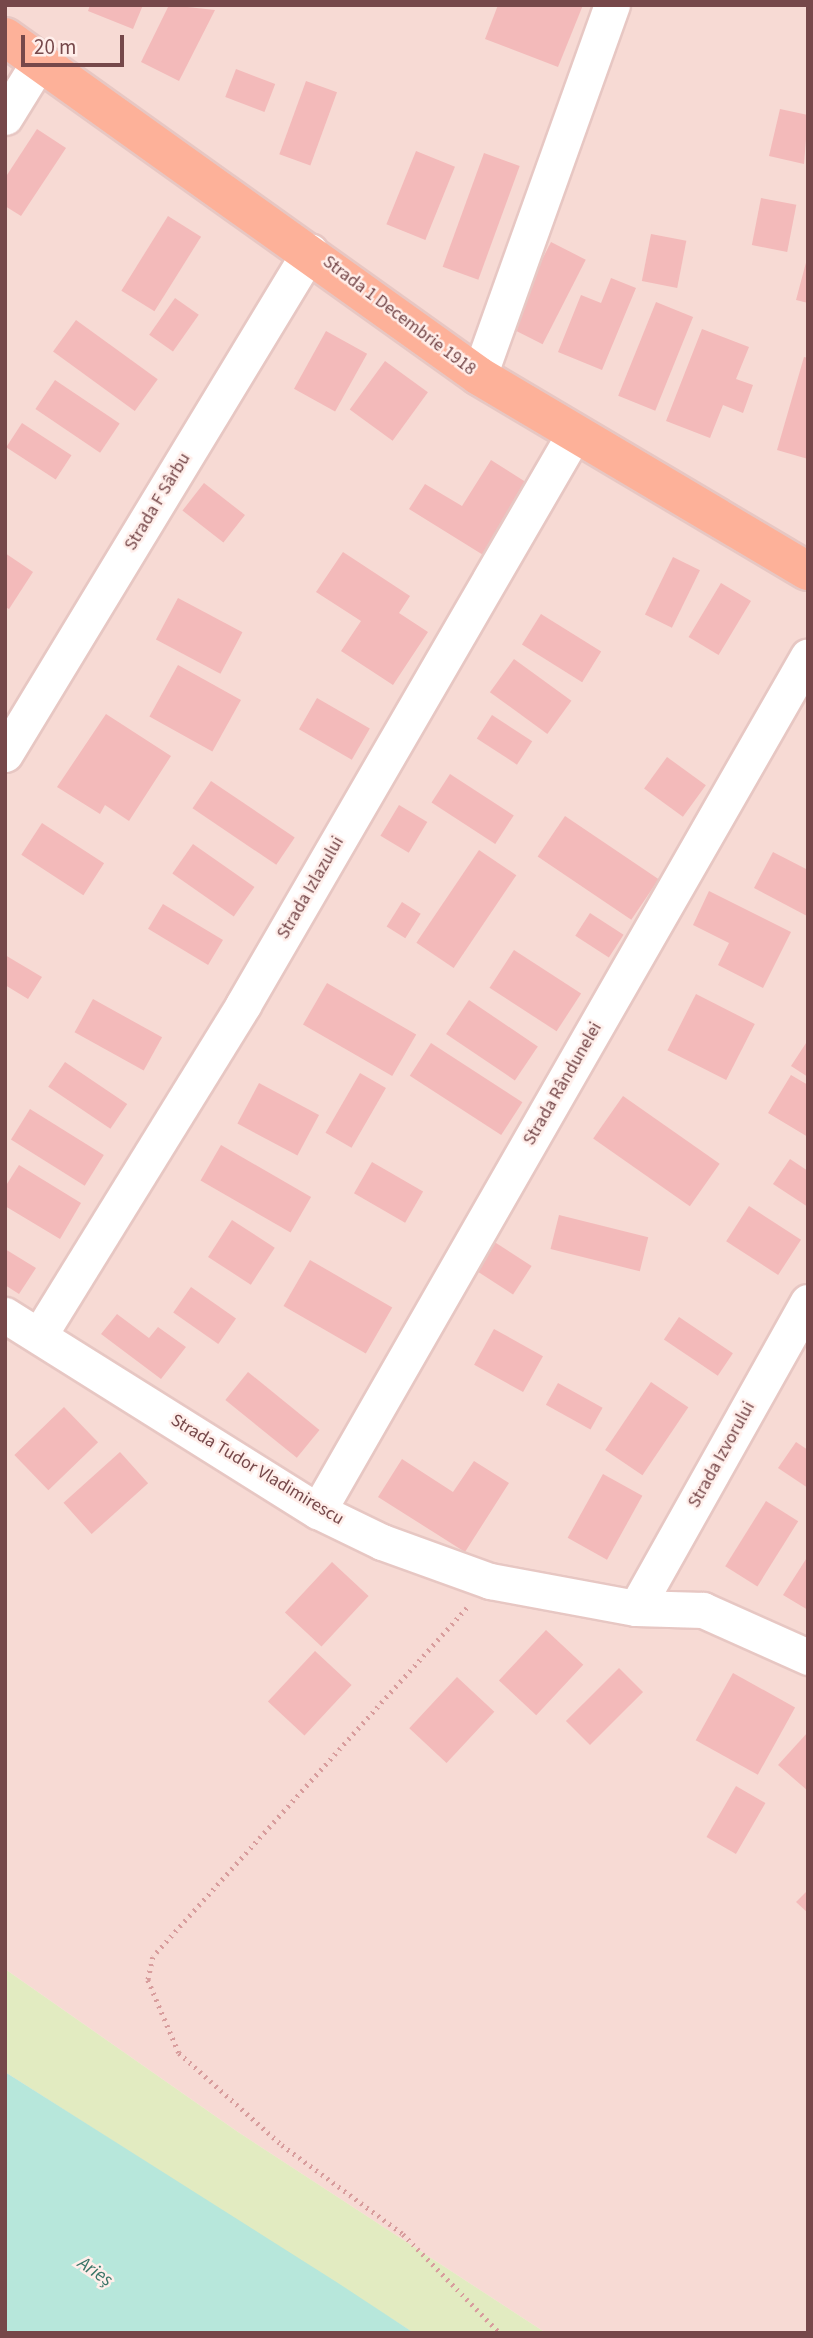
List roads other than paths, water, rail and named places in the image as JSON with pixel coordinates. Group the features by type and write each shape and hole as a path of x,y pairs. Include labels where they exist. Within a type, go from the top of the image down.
{"main road":[{"name":"Strada 1 Decembrie 1918","path":"5,37 310,251 479,376 573,436 808,571"}],"street":[{"path":"479,376 612,5"},
{"path":"5,117 39,62"},
{"name":"Strada F Sârbu","path":"5,754 310,251"},
{"name":"Strada Izlazului","path":"40,1334 243,1005 573,436"},
{"name":"Strada Rândunelei","path":"318,1511 808,656"},
{"name":"Strada Izvorului","path":"636,1608 808,1302"},
{"name":"Strada Tudor Vladimirescu","path":"5,1315 40,1334 318,1511 490,1581 636,1608 703,1610 808,1657"}],"water":[{"name":"Arieș","path":"5,2072 338,2283 414,2333 5,2333"}]}
